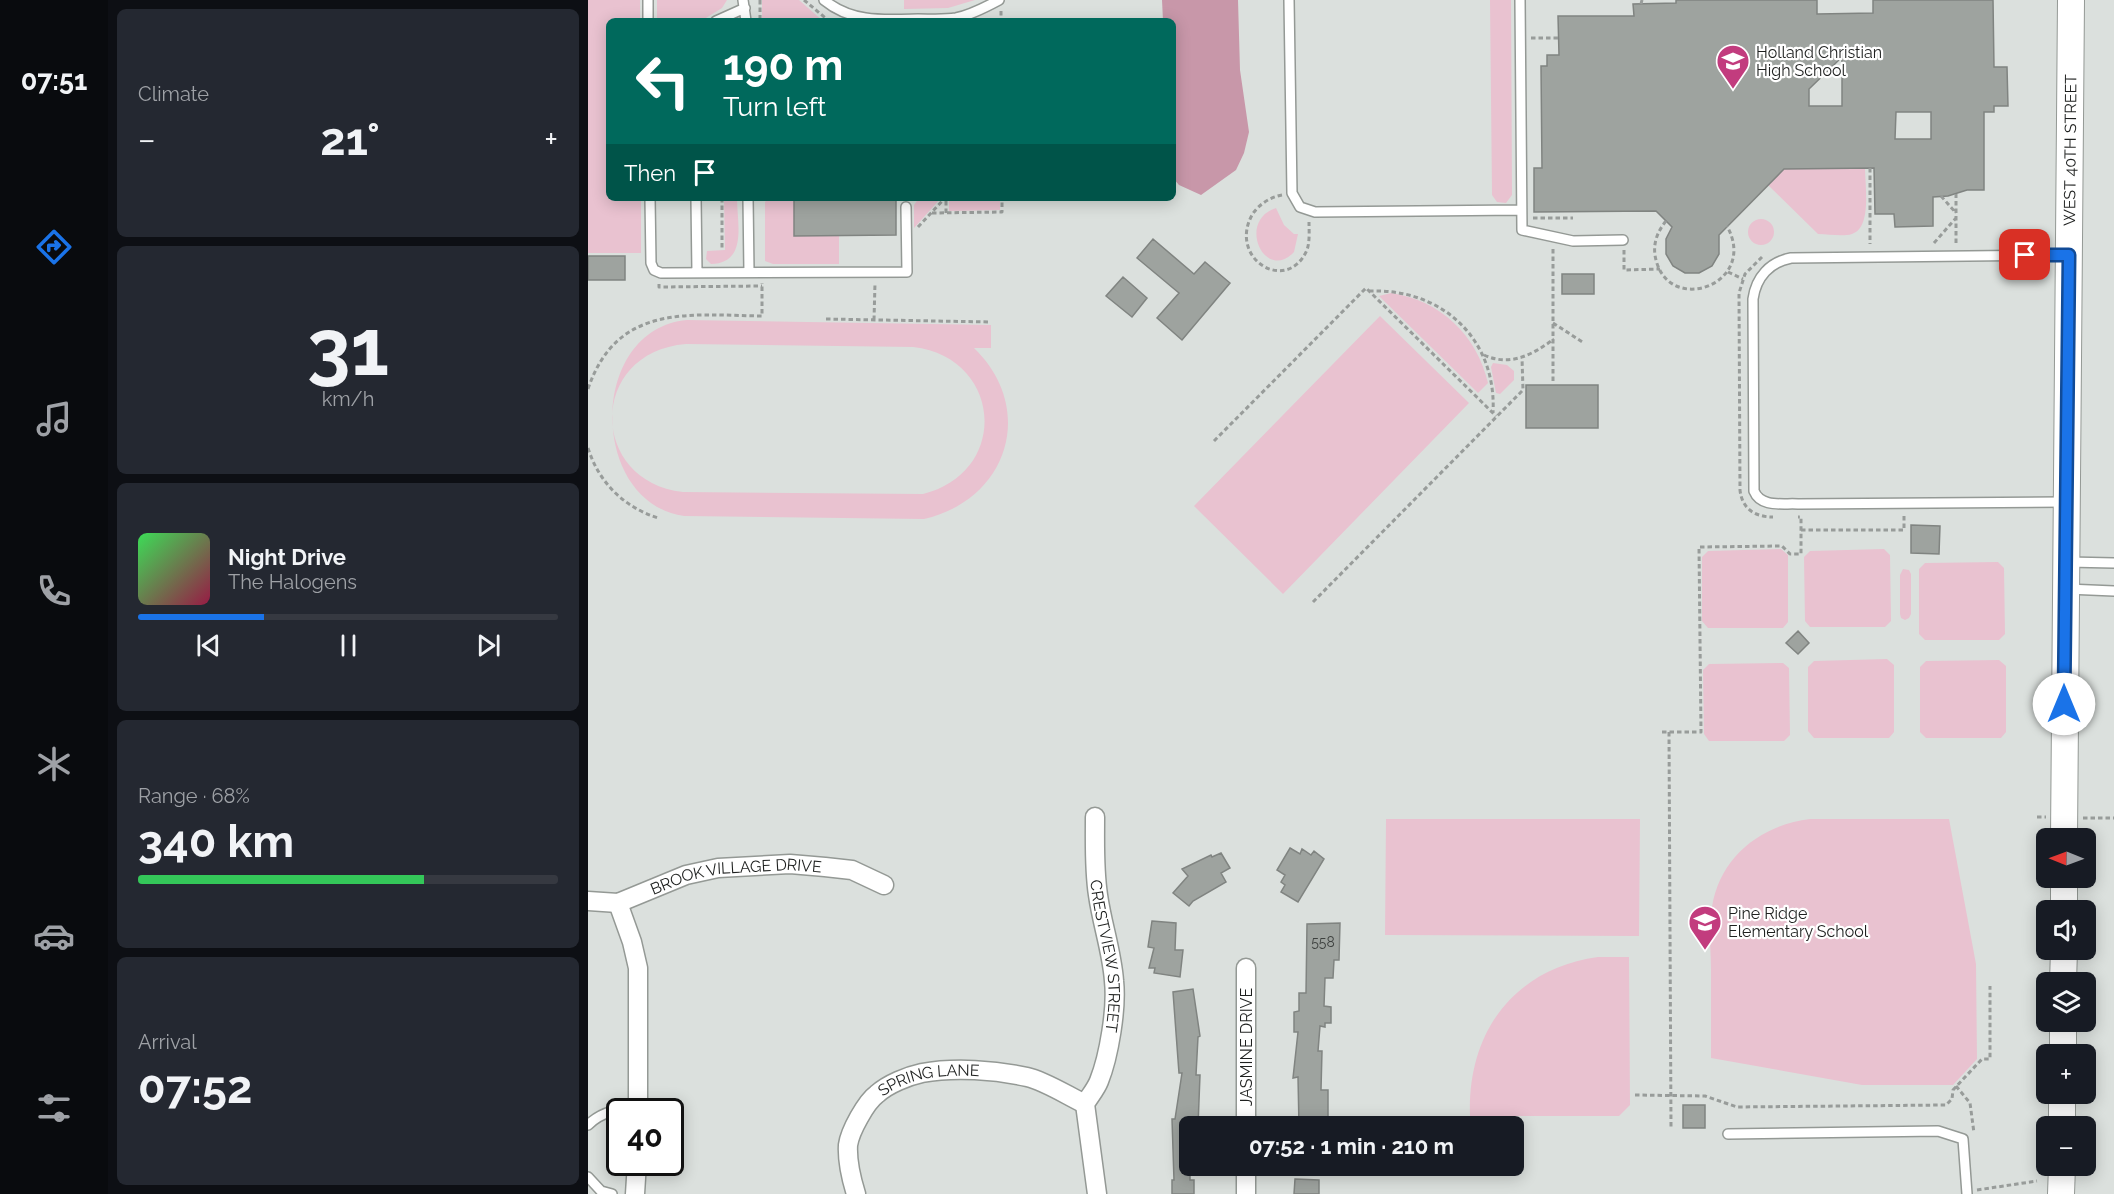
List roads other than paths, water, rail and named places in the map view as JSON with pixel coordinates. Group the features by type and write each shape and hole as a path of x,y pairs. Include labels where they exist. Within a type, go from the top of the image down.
{"street":[{"name":"WEST 40TH STREET","path":"2069,828 2065,502 2071,0"},
{"name":"CRESTVIEW STREET","path":"1085,1104 1099,1082 1115,1004 1113,969 1098,893 1095,817"},
{"name":"BROOK VILLAGE DRIVE","path":"588,901 618,903 686,875 718,868 790,864 852,870 884,885"},
{"path":"618,903 632,942 638,968 638,1098"},
{"name":"JASMINE DRIVE","path":"1246,968 1246,1116"},
{"name":"SPRING LANE","path":"856,1194 849,1173 848,1143 855,1126 876,1094 903,1080 921,1073 956,1071 999,1074 1029,1078 1085,1104"},
{"path":"1085,1104 1097,1194"},
{"path":"635,1194 636,1176"},
{"path":"1246,1176 1246,1194"},
{"path":"2061,1194 2062,1176"}],"lane":[{"path":"648,0 648,18"},
{"path":"824,0 837,10 866,18"},
{"path":"956,18 974,13 999,0"},
{"path":"1289,0 1292,193 1296,203 1309,212 1521,210"},
{"path":"1520,0 1522,230 1573,241 1623,240"},
{"path":"721,18 744,4"},
{"path":"650,201 652,267 661,273 907,272 906,207"},
{"path":"696,201 697,273"},
{"path":"748,201 749,272"},
{"path":"2065,502 1798,504 1761,501 1754,491 1753,299 1755,286 1764,272 1776,263 1791,258 2069,255"},
{"path":"2065,562 2114,564"},
{"path":"2065,589 2114,591"},
{"path":"588,1125 596,1117 606,1113"},
{"path":"1728,1134 1938,1131 1963,1139 1969,1193"},
{"path":"588,1177 601,1191 612,1194"}],"place":[{"name":"Holland Christian High School","path":"1733,90"},
{"name":"Pine Ridge Elementary School","path":"1705,951"}]}
